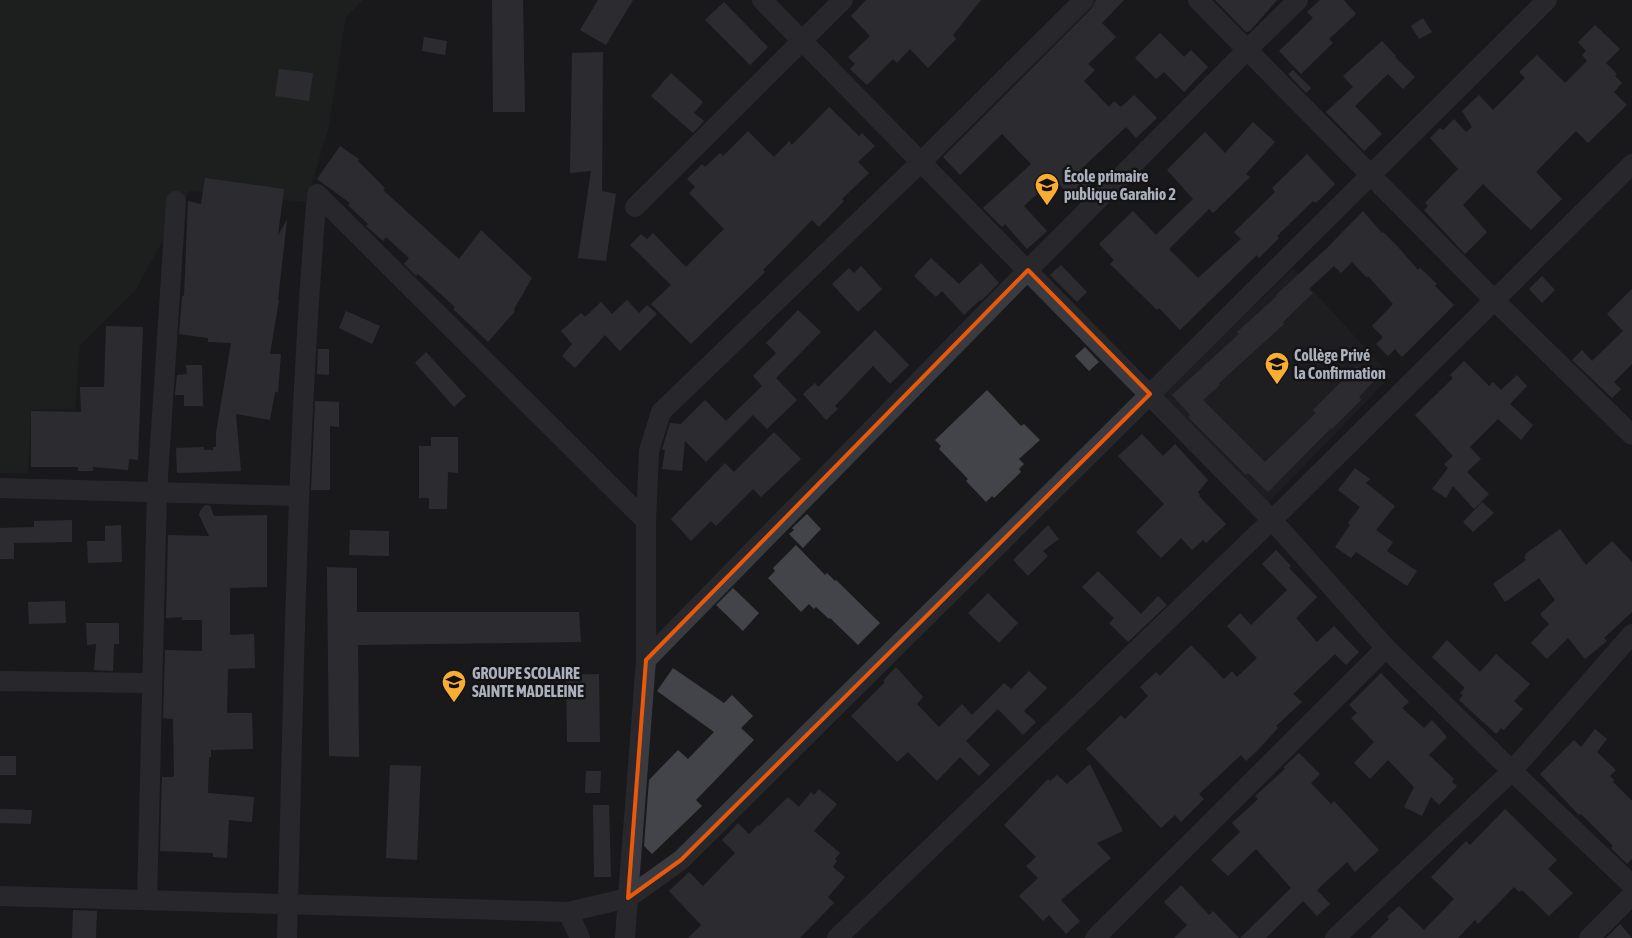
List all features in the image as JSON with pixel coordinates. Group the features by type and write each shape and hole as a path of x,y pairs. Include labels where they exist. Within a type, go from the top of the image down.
{"street":[{"path":"762,0 1272,520 1386,648 1632,885"},
{"path":"635,207 843,0"},
{"path":"626,938 646,660 646,521 649,451 662,412 921,162 1084,0"},
{"path":"1198,0 1246,51 1495,301 1632,435"},
{"path":"646,660 1028,270 1298,0"},
{"path":"0,896 568,912 628,898 681,860 1547,0"},
{"path":"837,938 1272,520 1632,164"},
{"path":"287,938 298,496 309,292 317,194 646,521"},
{"path":"147,900 157,492 176,200"},
{"path":"0,488 298,496"},
{"path":"1335,938 1512,771 1632,634"},
{"path":"1095,938 1386,648"},
{"path":"0,681 152,683"},
{"path":"1589,938 1632,894"},
{"path":"568,912 580,938"}],"highlighted area":[{"path":"1028,270 1150,394 681,860 628,898 646,660"}],"shaded area":[{"path":"0,0 363,0 346,17 328,130 306,202 190,191 135,291 80,345 75,409 31,410 28,473 0,473"},
{"name":"Collège Privé la Confirmation","path":"1293,269 1391,376 1267,504 1162,394"}],"building":[{"path":"492,0 523,0 525,112 493,112"},
{"path":"598,0 633,0 606,45 580,30"},
{"path":"866,0 981,0 953,35 956,39 928,68 910,49 897,63 893,59 867,85 850,69 855,64 848,57 870,36 851,16"},
{"path":"1096,0 1124,0 1102,23 1116,37 1088,64 1095,70 1084,81 1109,107 1114,101 1121,107 1134,95 1157,118 1136,138 1126,127 1080,170 1093,183 1075,201 1054,179 1024,206 1047,231 1027,249 1005,224 1002,227 983,208 1031,164 1002,134 960,175 943,157 1092,8"},
{"path":"1215,0 1277,0 1250,31 1246,32"},
{"path":"1320,0 1344,0 1356,14 1329,39 1333,43 1301,74 1279,51 1313,18 1307,12"},
{"path":"724,2 768,47 750,65 705,20"},
{"path":"1423,18 1432,32 1419,39 1411,26"},
{"path":"1595,25 1620,49 1606,63 1617,74 1615,76 1622,83 1614,92 1627,105 1588,143 1576,131 1536,172 1562,199 1531,230 1483,184 1463,205 1487,232 1465,254 1424,210 1428,206 1425,203 1458,169 1430,138 1440,128 1443,130 1454,119 1466,132 1472,127 1462,111 1479,95 1493,110 1525,78 1519,72 1537,55 1565,83 1587,61 1582,55 1586,51 1578,42"},
{"path":"1160,33 1184,57 1191,50 1208,67 1184,92 1164,72 1156,79 1135,58"},
{"path":"424,37 447,41 445,55 422,51"},
{"path":"1382,41 1415,77 1403,89 1388,74 1355,106 1382,134 1364,151 1326,112 1353,87 1343,76"},
{"path":"603,52 602,191 616,194 606,261 578,258 591,171 570,173 572,53"},
{"path":"279,69 313,73 309,101 275,96"},
{"path":"1293,70 1311,88 1306,93 1288,74"},
{"path":"671,73 703,102 694,113 704,121 693,133 651,96"},
{"path":"829,107 859,136 862,133 875,146 858,162 869,173 842,199 844,201 819,227 812,220 763,270 765,272 691,344 651,304 671,285 630,245 641,234 647,239 653,233 686,267 724,229 689,193 695,187 687,179 702,164 705,167 720,153 723,156 748,131 774,157 789,141 792,145"},
{"path":"1253,122 1275,142 1246,174 1250,177 1213,213 1209,209 1169,249 1198,278 1241,239 1234,232 1275,192 1272,188 1307,154 1335,184 1316,203 1313,201 1277,236 1279,238 1259,258 1257,255 1180,330 1159,308 1157,310 1110,264 1114,260 1099,244 1133,211 1156,235 1193,199 1167,170 1205,132 1225,153"},
{"path":"340,146 359,159 358,161 385,188 383,190 459,259 481,230 532,278 514,309 515,311 488,342 453,309 455,307 404,264 409,258 386,237 383,241 366,226 368,224 348,205 350,203 317,179"},
{"path":"205,178 284,189 278,235 287,220 279,300 270,354 281,354 278,392 275,392 270,420 236,414 241,471 177,473 176,448 204,447 204,450 213,450 213,447 216,447 216,433 231,343 208,342 208,338 179,334 182,296 184,296 188,201 201,204"},
{"path":"1363,211 1418,270 1420,268 1437,284 1435,286 1454,305 1402,357 1395,349 1388,356 1376,344 1383,337 1372,326 1393,304 1368,276 1367,278 1352,262 1341,273 1334,266 1309,289 1313,293 1283,322 1284,324 1203,400 1265,462 1316,413 1313,410 1357,366 1373,382 1359,397 1362,399 1268,492 1248,473 1246,475 1188,417 1190,415 1172,395 1239,334 1237,332 1277,296"},
{"path":"931,258 959,284 981,263 999,283 964,315 942,291 936,297 914,276"},
{"path":"1061,265 1087,292 1077,302 1050,275"},
{"path":"861,266 882,289 858,312 832,284 849,268 854,273"},
{"path":"1542,276 1555,290 1542,303 1529,289"},
{"path":"1632,289 1632,364 1614,382 1621,389 1612,398 1572,360 1582,350 1592,361 1623,331 1607,314"},
{"path":"627,300 639,313 647,305 657,314 620,351 605,335 575,368 562,356 572,344 561,331 581,313 585,317 601,302 612,314"},
{"path":"798,310 821,332 776,378 797,400 767,429 753,415 706,462 685,441 682,471 662,469 665,450 662,449 670,423 681,424 705,400 726,421 762,386 753,376 776,353 766,343"},
{"path":"346,311 380,326 372,344 339,328"},
{"path":"106,326 143,327 138,460 129,459 128,470 93,467 93,471 78,471 78,467 31,467 31,411 81,412 80,387 104,387"},
{"path":"875,330 909,365 890,384 873,366 835,406 838,409 826,420 803,394 815,383 818,387"},
{"path":"1085,347 1099,362 1089,371 1075,356"},
{"path":"318,349 329,349 329,375 317,374"},
{"path":"426,352 466,396 454,407 415,363"},
{"path":"1464,361 1489,386 1493,382 1501,390 1517,375 1527,386 1510,404 1533,425 1521,440 1498,419 1470,447 1481,459 1467,472 1489,494 1474,509 1453,486 1446,498 1432,489 1448,468 1444,464 1453,456 1415,415 1453,378 1450,375"},
{"path":"186,365 202,365 203,406 184,406 184,395 175,395 177,375 187,374"},
{"path":"987,390 1021,426 1024,424 1040,440 1019,459 1024,464 1019,469 1021,472 994,498 992,496 986,502 966,481 968,479 939,449 941,446 935,440"},
{"path":"315,401 339,402 339,427 330,426 330,490 311,490"},
{"path":"774,432 801,459 761,497 753,489 716,526 711,521 691,541 671,519 725,463 734,472"},
{"path":"1142,434 1163,456 1175,444 1208,480 1198,492 1199,496 1226,524 1206,543 1203,540 1192,550 1181,538 1161,558 1136,532 1164,504 1118,456"},
{"path":"431,437 458,437 458,473 448,472 447,509 429,509 429,498 419,498 419,446 431,446"},
{"path":"1355,468 1370,479 1366,483 1395,506 1376,530 1393,542 1387,551 1417,571 1407,586 1356,552 1351,558 1335,547 1350,525 1348,523 1360,507 1338,490"},
{"path":"1482,502 1494,513 1473,532 1463,522"},
{"path":"205,505 210,506 214,516 267,515 267,587 230,588 230,635 254,634 255,668 228,669 227,713 252,713 253,749 211,750 211,757 209,757 208,793 254,797 252,822 229,820 227,858 213,857 213,853 160,851 162,777 174,776 173,719 163,718 165,650 202,651 202,620 182,620 182,617 166,618 168,535 209,536 199,515"},
{"path":"807,514 821,529 803,548 789,534 794,530 792,528"},
{"path":"72,520 72,542 14,543 14,559 0,559 0,528 34,527 34,521"},
{"path":"121,525 122,562 88,563 87,541 105,541 105,526"},
{"path":"1048,525 1059,539 1043,551 1048,556 1028,576 1013,560"},
{"path":"1560,529 1586,565 1612,541 1632,562 1632,612 1604,638 1607,641 1585,659 1568,638 1547,659 1531,643 1549,624 1540,614 1555,600 1539,578 1505,602 1493,584 1526,560 1525,554"},
{"path":"350,530 389,531 389,556 349,555"},
{"path":"796,545 825,575 827,573 836,580 880,623 858,645 816,607 814,609 809,604 801,612 768,578 775,571 773,568"},
{"path":"1276,550 1291,566 1289,568 1317,597 1296,618 1317,642 1334,626 1359,652 1346,665 1335,654 1293,694 1302,702 1276,726 1278,728 1257,751 1246,761 1241,755 1199,794 1204,799 1181,822 1175,815 1161,828 1086,749 1121,715 1125,719 1148,696 1140,687 1156,672 1160,676 1191,645 1224,679 1232,671 1237,677 1257,658 1227,626 1240,613 1251,625 1287,590 1262,564"},
{"path":"327,567 357,568 357,612 579,612 581,642 358,645 359,757 329,756"},
{"path":"1098,571 1141,614 1158,596 1167,605 1128,642 1109,623 1114,618 1082,587"},
{"path":"733,588 759,613 743,631 716,605"},
{"path":"988,593 1018,623 999,643 968,613"},
{"path":"65,601 66,623 29,624 28,602"},
{"path":"86,623 119,623 119,644 114,644 113,671 94,670 96,644 87,645"},
{"path":"1447,640 1480,672 1496,654 1530,684 1514,701 1523,709 1504,730 1501,728 1496,734 1459,700 1463,695 1460,693 1465,688 1432,657"},
{"path":"896,667 923,697 917,704 939,727 962,704 972,715 1004,683 1011,689 1029,671 1047,688 1024,711 1036,722 1023,735 998,709 966,741 990,765 979,776 960,757 937,781 908,752 897,762 851,716 885,682 883,681"},
{"path":"673,668 724,703 732,695 753,716 741,728 754,740 696,800 702,806 652,854 644,846 649,780 678,750 688,759 714,732 657,691"},
{"path":"1381,673 1409,702 1402,708 1424,728 1432,720 1447,737 1429,755 1454,779 1452,782 1457,786 1439,805 1431,797 1422,816 1404,807 1414,787 1388,760 1370,779 1354,763 1374,742 1351,718 1357,713 1349,705"},
{"path":"599,674 600,742 567,742 566,675"},
{"path":"1595,729 1607,739 1597,752 1616,770 1610,776 1614,780 1613,782 1632,801 1632,859 1627,864 1611,848 1613,846 1581,814 1579,815 1540,774 1574,740 1581,747"},
{"path":"1299,753 1320,774 1311,783 1331,804 1334,801 1379,850 1355,872 1347,862 1317,890 1330,904 1317,916 1303,901 1266,938 1240,938 1291,888 1256,849 1228,876 1211,860 1240,832 1232,823 1258,799 1255,796 1285,769 1284,767"},
{"path":"0,756 16,756 16,775 0,775"},
{"path":"1090,764 1123,831 1097,843 1111,858 1061,900 1080,921 1066,934 1049,915 1043,921 1019,896 1038,878 1026,866 1036,857 1004,825 1048,779 1050,781 1057,775 1067,784"},
{"path":"390,765 421,766 417,860 386,858"},
{"path":"586,771 601,771 600,793 585,793"},
{"path":"819,789 837,804 814,831 840,853 835,859 837,861 833,867 845,877 828,897 834,903 800,938 688,938 701,925 669,891 689,872 703,886 735,853 722,840 738,823 749,834 788,797 799,807 811,792 814,795"},
{"path":"593,805 609,805 611,877 594,877"},
{"path":"0,809 32,810 31,824 0,823"},
{"path":"1505,809 1557,860 1548,869 1573,893 1549,916 1522,890 1519,892 1514,887 1478,924 1475,920 1458,938 1370,938 1389,919 1387,917 1399,906 1424,930 1454,899 1431,877 1466,841 1470,845"},
{"path":"1181,885 1209,915 1213,911 1239,938 1174,938 1187,925 1164,902"},
{"path":"73,910 97,911 96,938 72,938"},
{"path":"1620,924 1632,938 1606,938"}],"place":[{"name":"École primaire publique Garahio 2","path":"1047,206"},
{"name":"Collège Privé la Confirmation","path":"1277,385"},
{"name":"GROUPE SCOLAIRE SAINTE MADELEINE","path":"454,703"}]}
